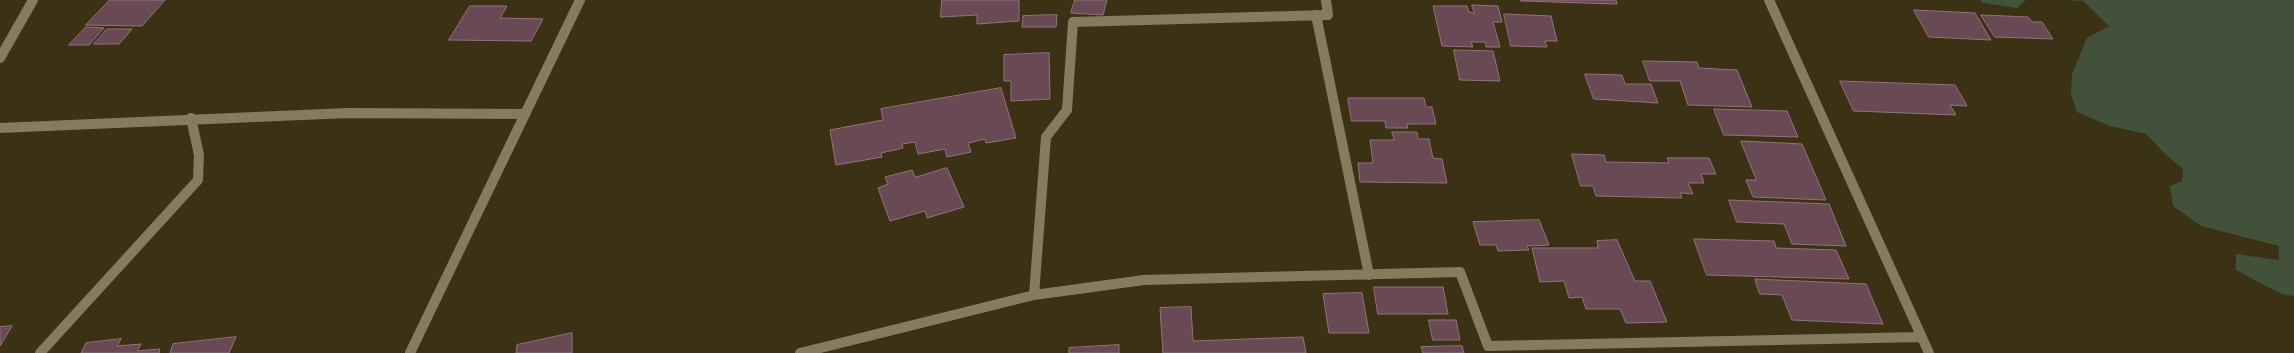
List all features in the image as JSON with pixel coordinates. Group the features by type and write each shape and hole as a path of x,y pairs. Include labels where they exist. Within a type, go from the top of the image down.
{"street":[{"path":"0,58 33,0"},
{"path":"410,353 580,0"},
{"path":"1034,295 1046,136 1067,110 1073,22 1328,15 1326,0"},
{"path":"1769,0 1929,353"},
{"path":"1316,15 1369,275"},
{"path":"0,128 191,118 348,113 525,114"},
{"path":"40,353 198,180 199,155 191,118"},
{"path":"800,353 1034,295 1144,280 1460,272 1488,346 1922,338"}],"green space":[{"path":"1980,0 2026,0 2017,8 1983,3"},
{"path":"2064,0 2294,0 2294,296 2281,294 2236,270 2236,254 2279,260 2279,246 2201,226 2173,206 2170,186 2182,181 2183,169 2166,155 2146,134 2110,126 2077,112 2071,95 2072,74 2087,38 2109,26 2083,1"}],"building":[{"path":"110,0 165,0 142,26 86,25"},
{"path":"942,0 1019,0 1019,21 977,24 977,15 941,17"},
{"path":"1075,0 1107,0 1103,15 1071,13"},
{"path":"1616,0 1617,4 1521,1"},
{"path":"1472,5 1498,6 1502,22 1493,22 1500,47 1486,47 1485,42 1471,42 1473,47 1442,46 1433,6 1467,6 1469,12 1474,13"},
{"path":"470,6 507,6 500,18 543,19 531,41 449,40"},
{"path":"1914,10 1975,13 1991,40 1929,37"},
{"path":"1504,14 1551,16 1557,41 1545,41 1547,47 1511,46"},
{"path":"1057,15 1056,27 1022,27 1023,16"},
{"path":"1981,15 2028,17 2032,22 2042,22 2053,39 1995,37"},
{"path":"86,27 104,28 89,45 69,45"},
{"path":"107,29 132,29 119,44 94,44"},
{"path":"1454,50 1493,51 1500,81 1460,80"},
{"path":"1049,53 1050,99 1011,101 1011,81 1004,81 1004,55"},
{"path":"1643,61 1697,62 1699,68 1737,70 1752,107 1688,105 1680,81 1650,81"},
{"path":"1585,74 1622,75 1625,84 1651,84 1658,103 1594,99"},
{"path":"1840,81 1955,85 1967,106 1950,105 1956,115 1854,111"},
{"path":"1001,88 1016,138 986,143 985,139 968,143 971,152 947,157 945,149 918,154 915,142 902,144 903,148 881,153 882,157 836,165 830,130 883,120 881,109"},
{"path":"1348,98 1424,98 1426,107 1432,107 1436,124 1407,124 1408,128 1386,128 1385,121 1352,121"},
{"path":"1714,109 1787,111 1798,137 1724,135"},
{"path":"1392,132 1417,132 1418,139 1429,139 1433,158 1442,159 1447,183 1360,182 1358,163 1373,163 1370,140 1394,140"},
{"path":"1741,141 1802,144 1826,200 1753,197 1746,180 1756,180"},
{"path":"1572,154 1604,155 1606,162 1669,163 1667,158 1709,158 1716,174 1701,174 1704,183 1688,183 1693,194 1680,193 1682,198 1596,196 1593,186 1581,186"},
{"path":"947,168 964,207 927,218 925,211 890,221 878,188 888,184 885,177 912,170 915,177"},
{"path":"1729,200 1829,204 1846,246 1792,244 1784,224 1737,222"},
{"path":"1539,220 1549,245 1527,246 1529,250 1498,251 1496,245 1480,245 1473,222"},
{"path":"1694,239 1774,241 1776,248 1836,250 1849,279 1707,275"},
{"path":"1617,240 1635,281 1650,281 1667,322 1626,323 1620,309 1586,309 1582,297 1569,298 1564,281 1540,282 1532,248 1598,248 1597,241"},
{"path":"1755,279 1866,284 1883,324 1792,320 1782,295 1760,294"},
{"path":"1374,287 1443,287 1448,314 1378,314"},
{"path":"1362,293 1369,333 1329,333 1323,294"},
{"path":"1191,307 1193,341 1303,337 1306,353 1163,353 1160,308"},
{"path":"1429,320 1456,320 1460,340 1433,340"},
{"path":"12,326 0,346 0,327"},
{"path":"572,333 572,353 516,353 517,345"},
{"path":"236,337 229,353 170,353 173,344"},
{"path":"121,339 117,346 141,344 137,351 160,349 159,353 81,353 86,343"},
{"path":"1119,345 1119,353 1069,353 1069,348"},
{"path":"1462,346 1464,353 1423,353 1421,347"}]}
